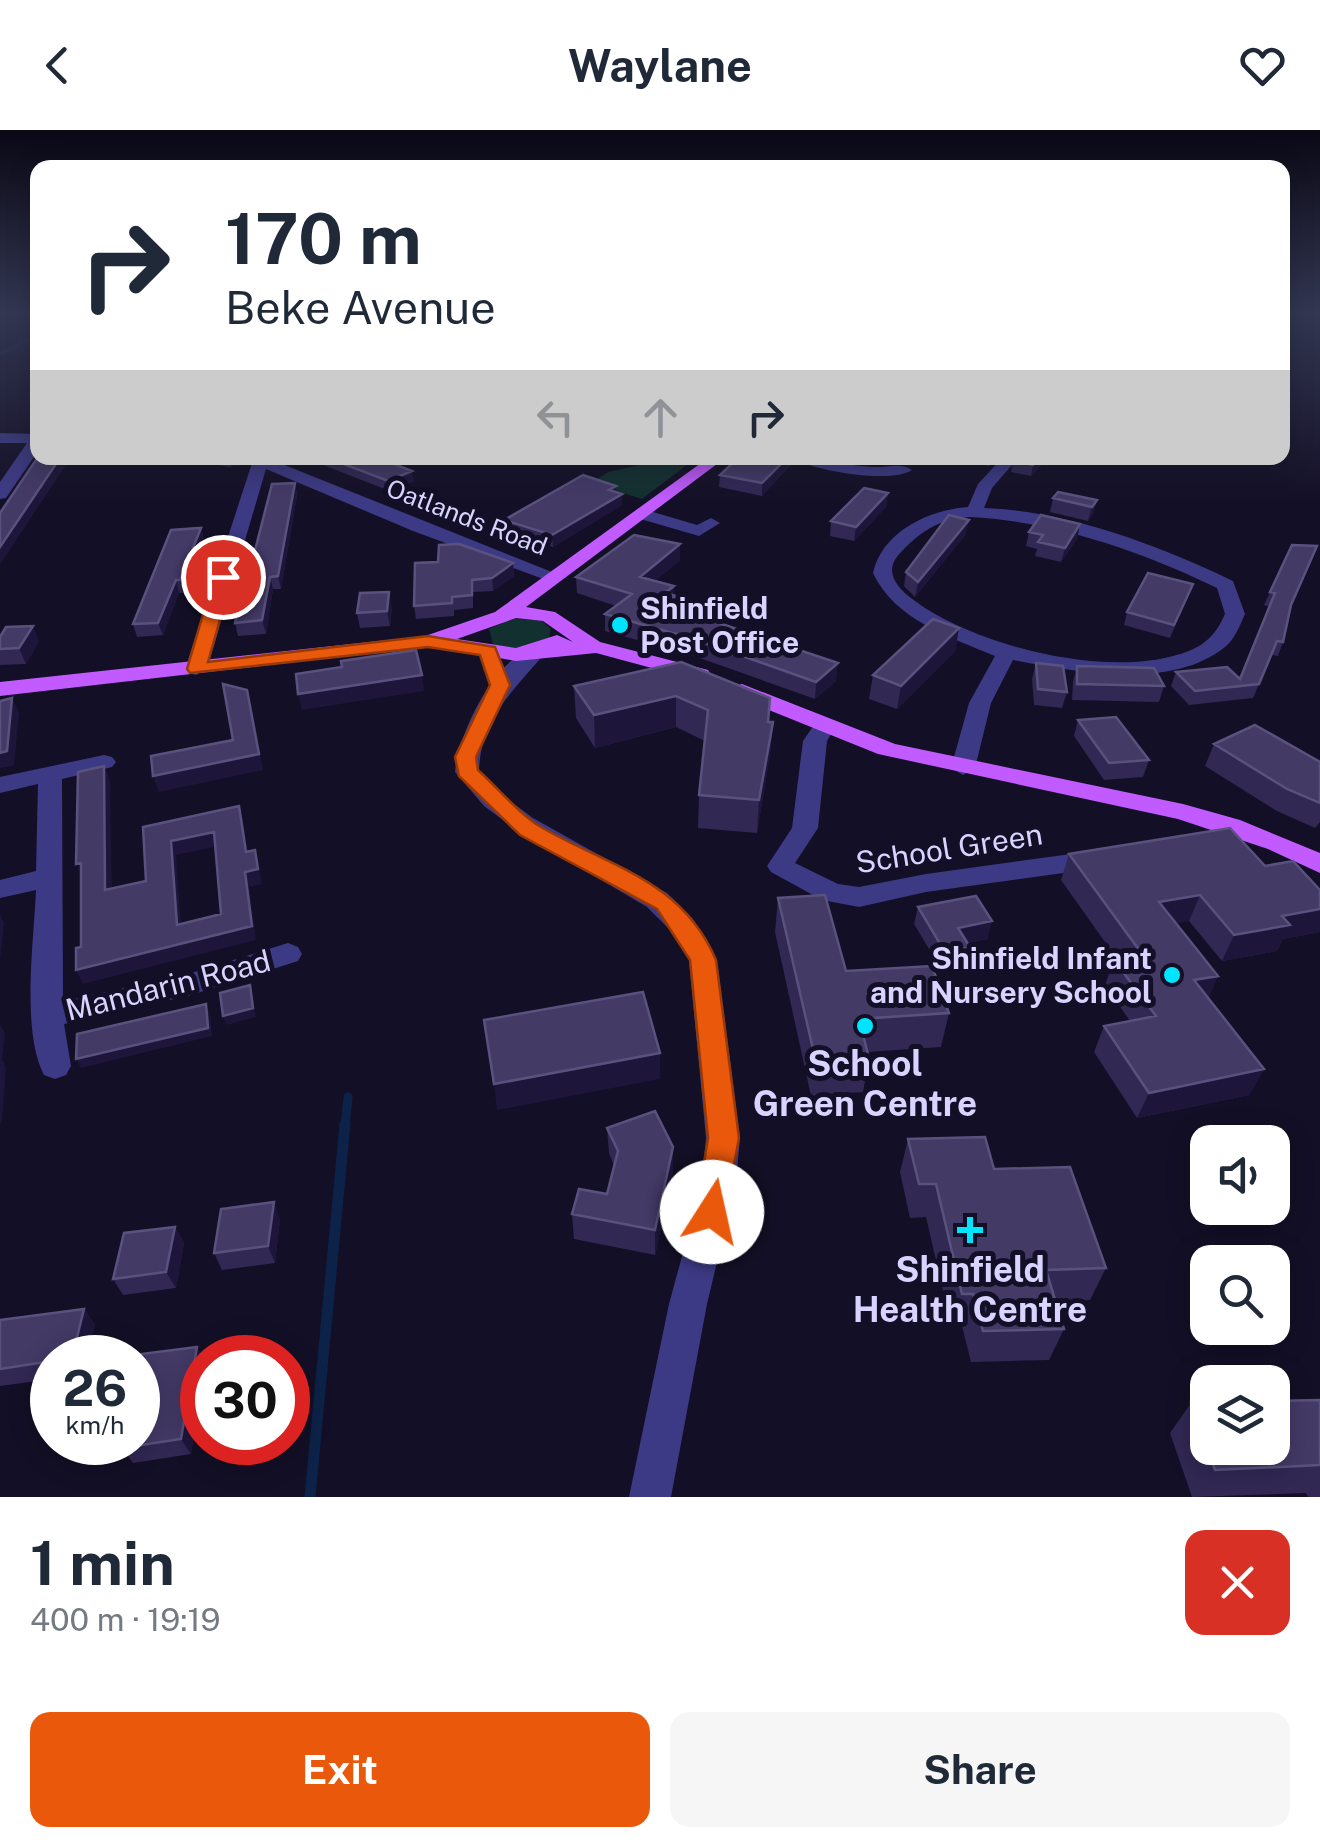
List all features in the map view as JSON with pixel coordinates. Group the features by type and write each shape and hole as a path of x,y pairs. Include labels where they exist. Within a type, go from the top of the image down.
{"main road":[{"path":"486,649 478,631 708,465"},
{"path":"541,651 561,635 554,622 553,576"},
{"path":"0,689 428,642 494,619 554,622"},
{"name":"School Green","path":"554,622 597,647 702,676 824,727 1320,864"},
{"name":"School Green","path":"428,642 486,649 506,656 597,647"}],"street":[{"path":"0,438 30,439"},
{"path":"0,494 30,451"},
{"path":"196,669 256,465"},
{"name":"Oatlands Road","path":"269,465 473,549 553,576"},
{"path":"836,465 872,472 904,470"},
{"path":"974,512 984,487 1004,465"},
{"path":"974,512 1004,514 1170,558 1226,585 1235,614 1220,641 1171,666 1054,662 1006,653 930,620 894,596 882,578 884,559 922,522 974,512"},
{"path":"643,514 705,527 681,546"},
{"path":"486,649 500,685"},
{"path":"541,651 500,685 466,757 467,772 477,786 528,830 666,903 694,939 703,960 723,1138 720,1168 650,1497"},
{"path":"963,768 980,702 1006,653"},
{"name":"School Green","path":"824,727 815,741 805,828 780,866 832,892 876,896 926,883 1127,855"},
{"path":"0,785 104,762"},
{"path":"50,774 48,1016 55,1066"},
{"path":"0,888 50,877"},
{"name":"Mandarin Road","path":"48,1016 188,985 288,954"}],"green space":[{"path":"640,465 687,465 642,499 591,483 608,472"},
{"path":"513,618 542,621 551,629 549,639 529,650 493,645 489,629"}],"building":[{"path":"33,465 55,465 0,547 0,513"},
{"path":"346,465 397,465 412,471 388,481"},
{"path":"731,465 780,465 762,483 720,475"},
{"path":"583,475 616,486 609,490 622,494 552,535 504,520"},
{"path":"295,483 278,576 270,577 262,620 235,623 247,563 252,562 272,484"},
{"path":"864,488 888,493 856,527 831,521"},
{"path":"1058,492 1097,500 1092,507 1053,498"},
{"path":"949,515 969,520 918,582 906,572"},
{"path":"1041,515 1080,524 1065,548 1038,542 1043,535 1029,532"},
{"path":"201,528 158,623 133,624 171,530"},
{"path":"634,535 680,544 640,577 674,586 665,593 676,596 665,605 838,663 816,682 697,640 605,614 632,594 576,577"},
{"path":"459,544 513,563 492,578 472,580 472,595 452,597 452,603 414,606 415,563 438,562 439,545"},
{"path":"1292,545 1317,546 1291,605 1283,642 1277,641 1259,684 1195,691 1176,672 1227,667 1240,679 1275,593 1270,592"},
{"path":"1148,573 1193,584 1174,625 1127,612"},
{"path":"389,592 387,611 357,613 360,593"},
{"path":"933,619 959,628 901,686 873,675"},
{"path":"33,626 19,648 0,649 0,637 6,627"},
{"path":"416,650 422,675 298,694 296,674 342,667 341,661"},
{"path":"681,662 770,698 768,722 773,722 759,800 699,795 708,710 676,696 594,715 574,686"},
{"path":"1036,663 1063,666 1067,692 1038,689"},
{"path":"1077,666 1154,668 1164,686 1077,684"},
{"path":"223,684 247,690 259,754 153,776 151,756 233,740"},
{"path":"12,698 7,751 0,753 0,701"},
{"path":"1116,717 1149,760 1109,763 1078,720"},
{"path":"1255,725 1320,762 1320,803 1287,789 1214,744"},
{"path":"104,766 105,890 146,881 143,827 239,806 246,852 255,850 258,869 245,872 252,926 76,970 76,948 81,947 81,863 76,864 78,772","holes":["214,832 221,914 177,925 171,841"]},
{"path":"1230,828 1265,866 1293,861 1320,890 1320,909 1282,916 1290,925 1234,935 1200,895 1159,902 1218,976 1194,980 1264,1069 1149,1093 1104,1026 1156,1016 1114,960 1142,954 1069,854"},
{"path":"825,895 846,971 932,966 949,1013 859,1019 869,1058 816,1062 778,898"},
{"path":"976,896 992,921 958,928 970,947 945,952 918,907"},
{"path":"250,985 253,1008 223,1016 220,993"},
{"path":"643,992 660,1053 494,1084 484,1020"},
{"path":"206,1004 208,1028 76,1059 77,1034"},
{"path":"655,1111 673,1147 655,1230 572,1214 579,1189 607,1194 618,1151 607,1128"},
{"path":"985,1137 994,1169 1070,1167 1106,1268 1046,1270 1064,1329 983,1331 973,1294 962,1294 936,1184 919,1184 908,1139"},
{"path":"274,1202 268,1246 214,1253 221,1209"},
{"path":"175,1227 166,1272 113,1279 124,1233"},
{"path":"84,1309 78,1335 30,1335 30,1364 0,1369 0,1320"},
{"path":"180,1349 180,1439 160,1442 160,1352"},
{"path":"1320,1400 1320,1465 1215,1470 1213,1465 1290,1465 1290,1401"}],"waterway":[{"path":"345,1126 348,1097"},
{"path":"310,1497 345,1124"}],"place":[{"name":"Shinfield Post Office","path":"620,625"},
{"name":"Shinfield Infant and Nursery School","path":"1172,975"},
{"name":"School Green Centre","path":"865,1026"},
{"name":"Shinfield Health Centre","path":"970,1230"}],"route":[{"path":"223,577 196,669 428,642 488,650 500,685 466,757 467,772 477,786 528,830 633,882 666,903 694,939 703,960 723,1138 712,1212"}]}
